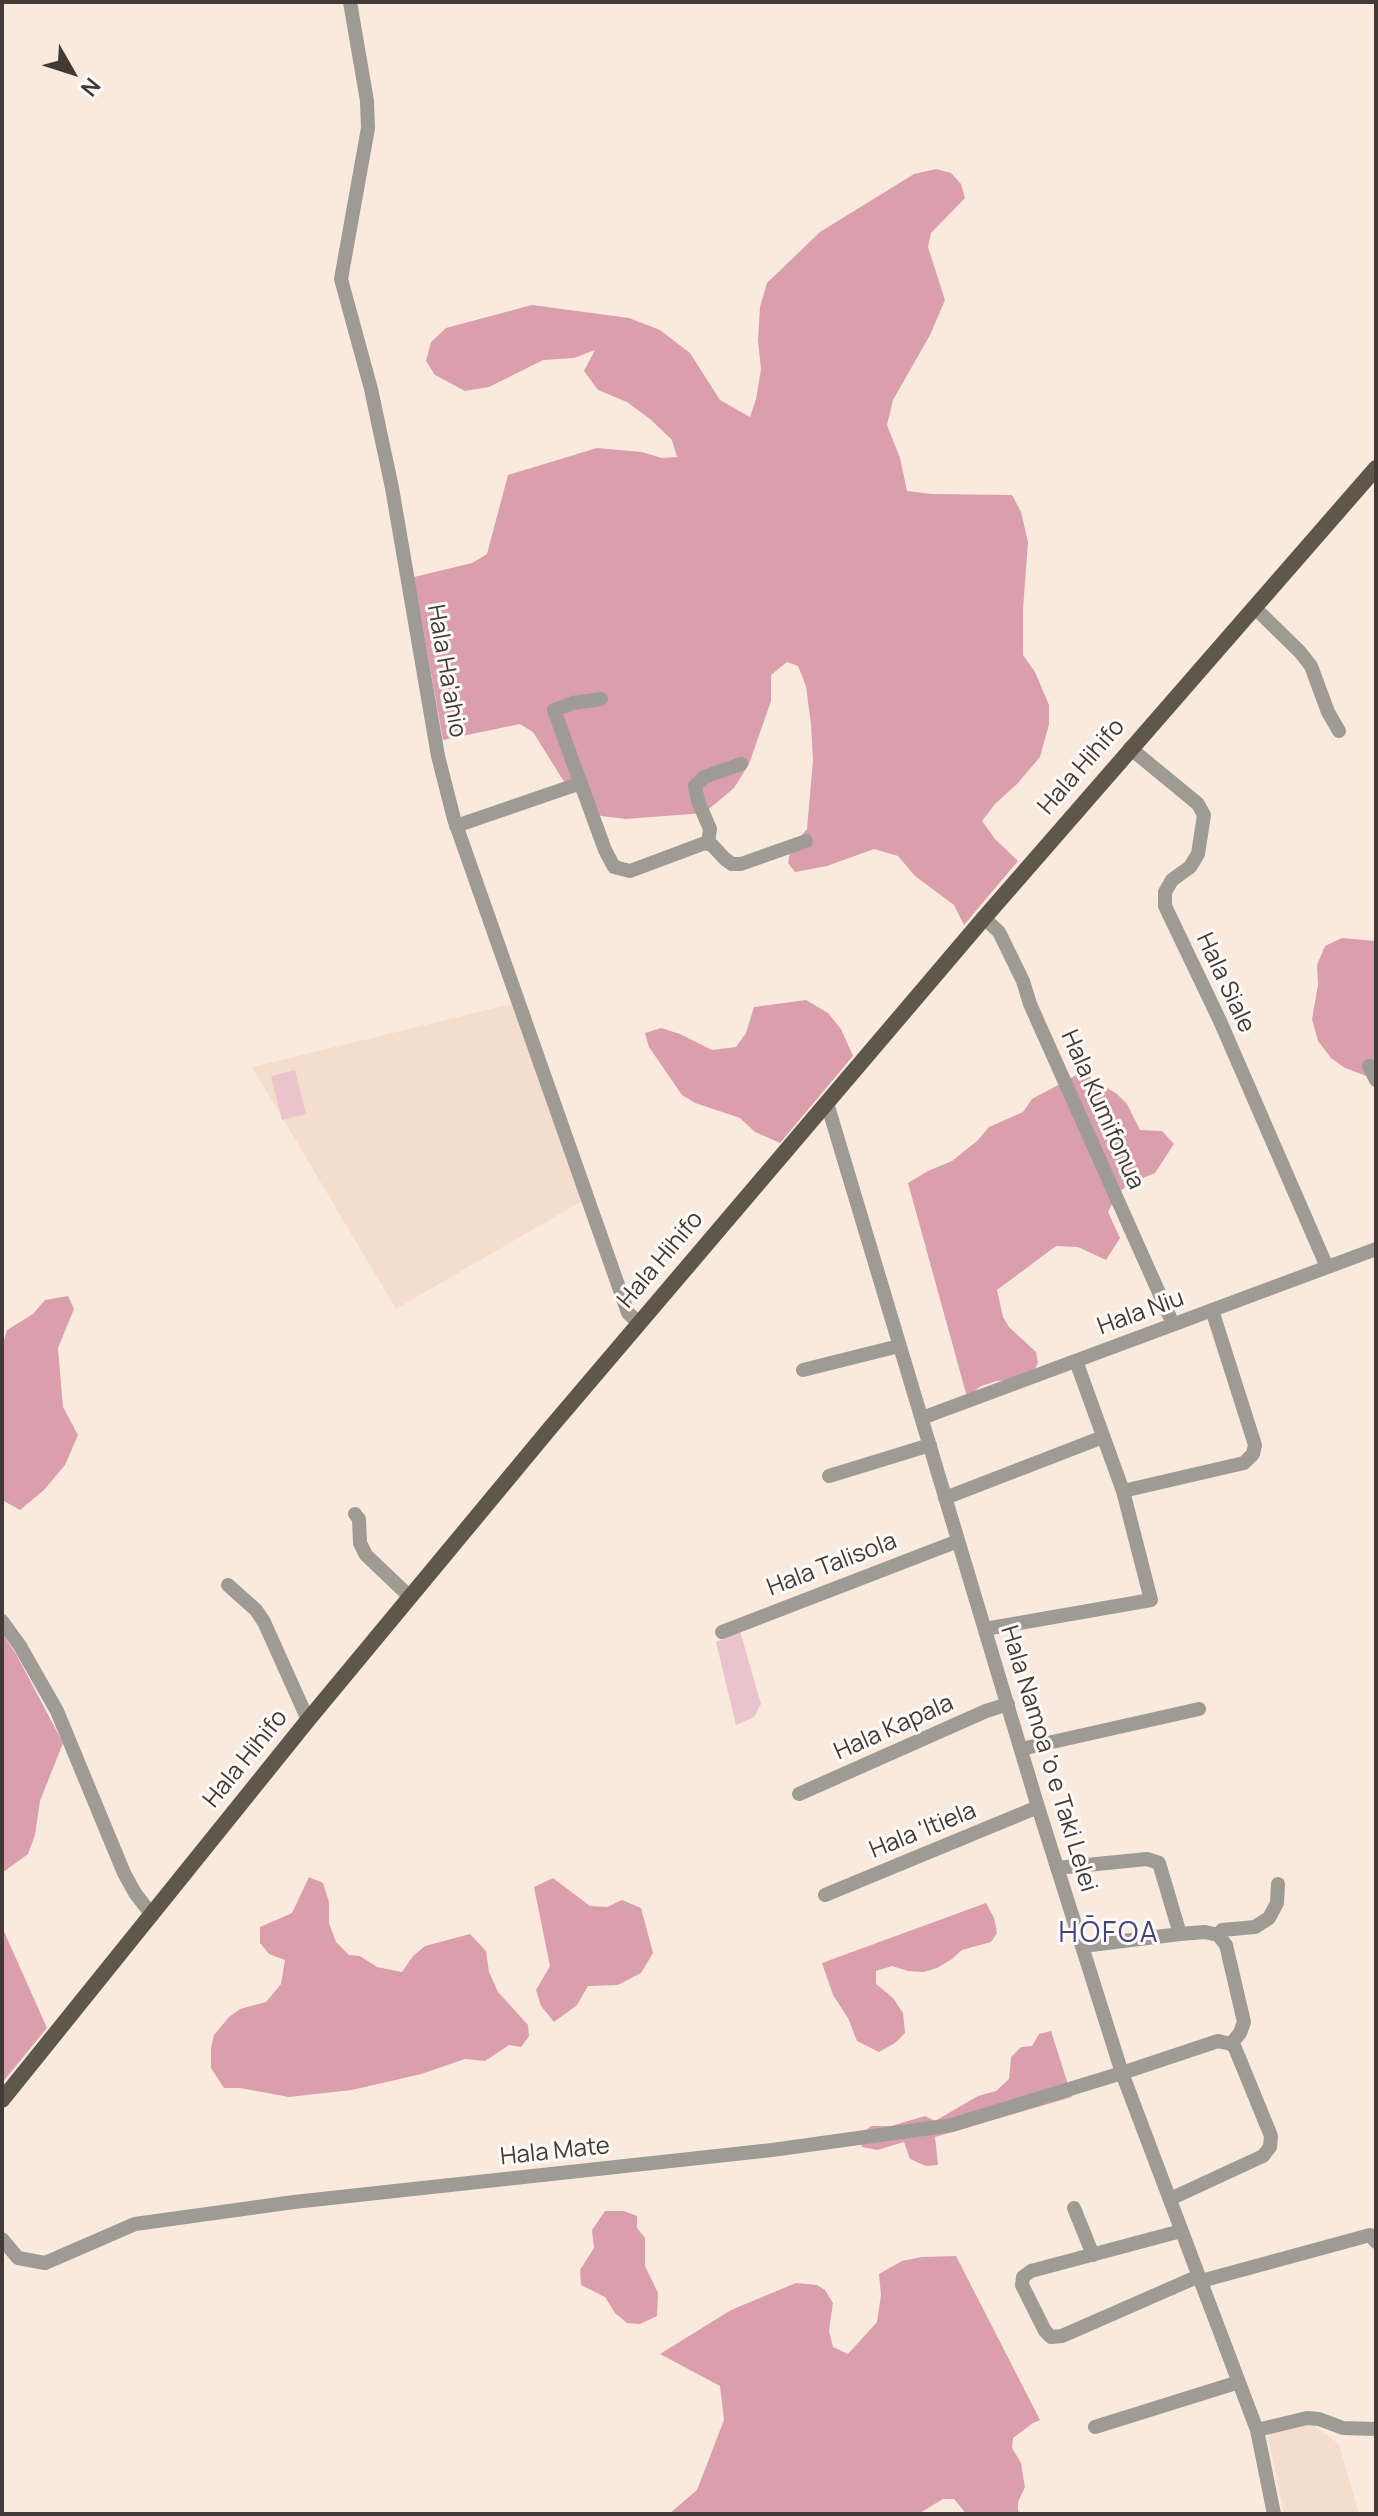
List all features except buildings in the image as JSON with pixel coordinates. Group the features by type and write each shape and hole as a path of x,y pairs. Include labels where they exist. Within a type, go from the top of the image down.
{"main road":[{"name":"Hala Hihifo","path":"2,2100 409,1596 984,918 1376,468"}],"street":[{"name":"Hala Ha'ahio","path":"350,2 367,101 368,128 341,279 371,389 392,488 438,756 456,826 628,1313 639,1323"},
{"path":"1254,607 1311,666 1328,712 1339,731"},
{"path":"601,699 573,703 554,710 614,867 630,871 708,843"},
{"name":"Hala Siale","path":"1130,748 1198,804 1204,815 1198,854 1190,867 1172,880 1165,892 1165,906 1220,1021 1327,1267"},
{"path":"708,843 710,829 695,786 704,777 741,764"},
{"path":"456,826 581,783"},
{"path":"708,843 732,864 741,864 806,841"},
{"name":"Hala Kumifonua","path":"984,918 999,932 1023,981 1030,1004 1173,1324"},
{"name":"Hala Namoa 'o e Taki Lelei","path":"827,1103 1057,1868 1122,2073 1257,2430 1274,2514"},
{"name":"Hala Niu","path":"922,1418 1376,1249"},
{"path":"1123,1491 1244,1463 1253,1454 1255,1445 1212,1310"},
{"path":"803,1370 899,1346"},
{"path":"985,1629 1151,1600 1123,1491 1076,1361"},
{"path":"945,1498 1103,1437"},
{"path":"829,1476 930,1445"},
{"path":"355,1514 359,1519 360,1543 366,1555 409,1596"},
{"name":"Hala Talisola","path":"722,1632 958,1541"},
{"path":"228,1585 256,1610 264,1622 308,1720"},
{"path":"2,1621 57,1711 124,1873 152,1915"},
{"name":"Hala Kapala","path":"799,1794 1008,1704"},
{"path":"1021,1749 1199,1709"},
{"name":"Hala 'Itiela","path":"825,1895 1038,1807"},
{"path":"1057,1868 1147,1859 1159,1863 1180,1934"},
{"path":"1218,1935 1222,1930 1255,1927 1269,1918 1277,1903 1278,1884"},
{"path":"1083,1946 1205,1932 1218,1935 1226,1945 1244,2022 1231,2044 1271,2136 1270,2147 1263,2156 1170,2199"},
{"name":"Hala Mate","path":"2,2239 18,2258 45,2263 135,2224 294,2202 772,2150 952,2125 1218,2041 1231,2044"},
{"path":"1074,2208 1093,2255"},
{"path":"1181,2231 1031,2271 1023,2277 1022,2285 1045,2331 1051,2337 1062,2336 1200,2278 1373,2238"},
{"path":"1095,2427 1239,2382"},
{"path":"1257,2430 1307,2418 1343,2428 1376,2429"}],"shaded area":[{"path":"936,169 951,173 961,184 965,198 931,233 928,247 945,300 930,335 893,400 887,425 900,458 907,491 1012,495 1021,512 1028,542 1023,655 1035,672 1049,705 1049,724 1040,757 982,821 1018,861 964,925 954,905 915,876 898,856 874,849 827,866 795,872 788,863 791,847 807,829 813,760 806,686 798,666 787,662 771,675 771,701 749,764 734,788 704,813 626,819 601,816 563,780 533,732 520,724 443,740 414,577 472,563 487,554 508,475 597,448 642,452 662,458 677,457 672,440 650,419 627,402 598,390 584,371 595,350 574,358 543,360 489,387 465,391 435,375 426,361 431,342 446,328 532,305 629,318 660,330 690,353 720,400 750,417 761,369 758,341 760,307 767,283 820,232 914,174"},
{"path":"1342,938 1376,941 1376,1084 1369,1077 1345,1068 1331,1058 1318,1041 1312,1019 1318,985 1317,965 1325,946"},
{"path":"806,1000 828,1013 841,1029 853,1056 780,1143 755,1132 740,1118 695,1103 682,1095 649,1047 645,1033 661,1028 712,1050 736,1047 746,1033 754,1007"},
{"path":"512,1004 582,1201 396,1309 252,1067"},
{"path":"295,1070 306,1114 282,1120 271,1076"},
{"path":"1082,1072 1127,1104 1140,1130 1162,1131 1174,1144 1155,1173 1129,1184 1117,1194 1108,1212 1120,1238 1106,1260 1078,1247 1056,1246 997,1290 1003,1317 1009,1327 1036,1352 1038,1363 1033,1372 1020,1379 981,1386 967,1397 908,1183 952,1161 989,1127 1023,1112 1032,1099"},
{"path":"68,1296 74,1309 58,1348 63,1407 78,1435 65,1465 44,1490 20,1510 2,1500 2,1347 7,1330 33,1314 45,1300"},
{"path":"740,1631 761,1704 754,1717 736,1725 716,1642"},
{"path":"2,1633 63,1743 40,1801 35,1835 28,1854 2,1873"},
{"path":"309,1877 323,1883 329,1902 329,1923 336,1942 349,1955 360,1956 377,1967 402,1972 425,1946 470,1934 486,1951 489,1972 498,1992 528,2025 529,2036 521,2047 509,2045 485,2061 465,2059 421,2074 352,2090 289,2097 224,2088 211,2068 214,2035 240,2009 266,2002 281,1984 285,1960 269,1954 260,1943 260,1927 292,1913"},
{"path":"553,1878 590,1906 607,1907 622,1900 641,1908 653,1953 641,1973 618,1985 588,1986 577,2005 554,2022 541,2006 536,1990 550,1966 534,1887"},
{"path":"986,1903 997,1933 991,1942 962,1950 937,1968 924,1972 892,1966 876,1971 876,1984 893,1998 903,2013 905,2033 879,2052 857,2041 848,2018 833,1995 822,1963"},
{"path":"2,1927 47,2028 2,2083"},
{"path":"1051,2031 1072,2097 935,2137 938,2165 926,2166 910,2159 904,2142 877,2150 862,2147 859,2136 871,2126 891,2126 925,2116 935,2121 978,2096 996,2091 1009,2079 1011,2057 1021,2047 1032,2046 1039,2034"},
{"path":"605,2211 624,2211 637,2216 637,2228 645,2238 645,2266 658,2293 657,2316 640,2324 627,2323 615,2313 605,2297 581,2285 580,2270 594,2248 592,2230"},
{"path":"956,2256 1040,2420 1013,2438 1012,2448 1021,2463 1025,2487 1018,2502 1018,2511 1023,2514 963,2514 964,2511 954,2499 943,2499 918,2514 669,2514 697,2490 724,2420 720,2386 660,2354 731,2310 796,2283 817,2285 825,2290 833,2303 829,2331 833,2347 848,2354 877,2322 881,2295 879,2274 902,2261"},
{"path":"1308,2421 1339,2444 1359,2514 1284,2514 1268,2435 1271,2431"}],"district":[{"name":"HŌFOA","path":"1109,1934"}]}
